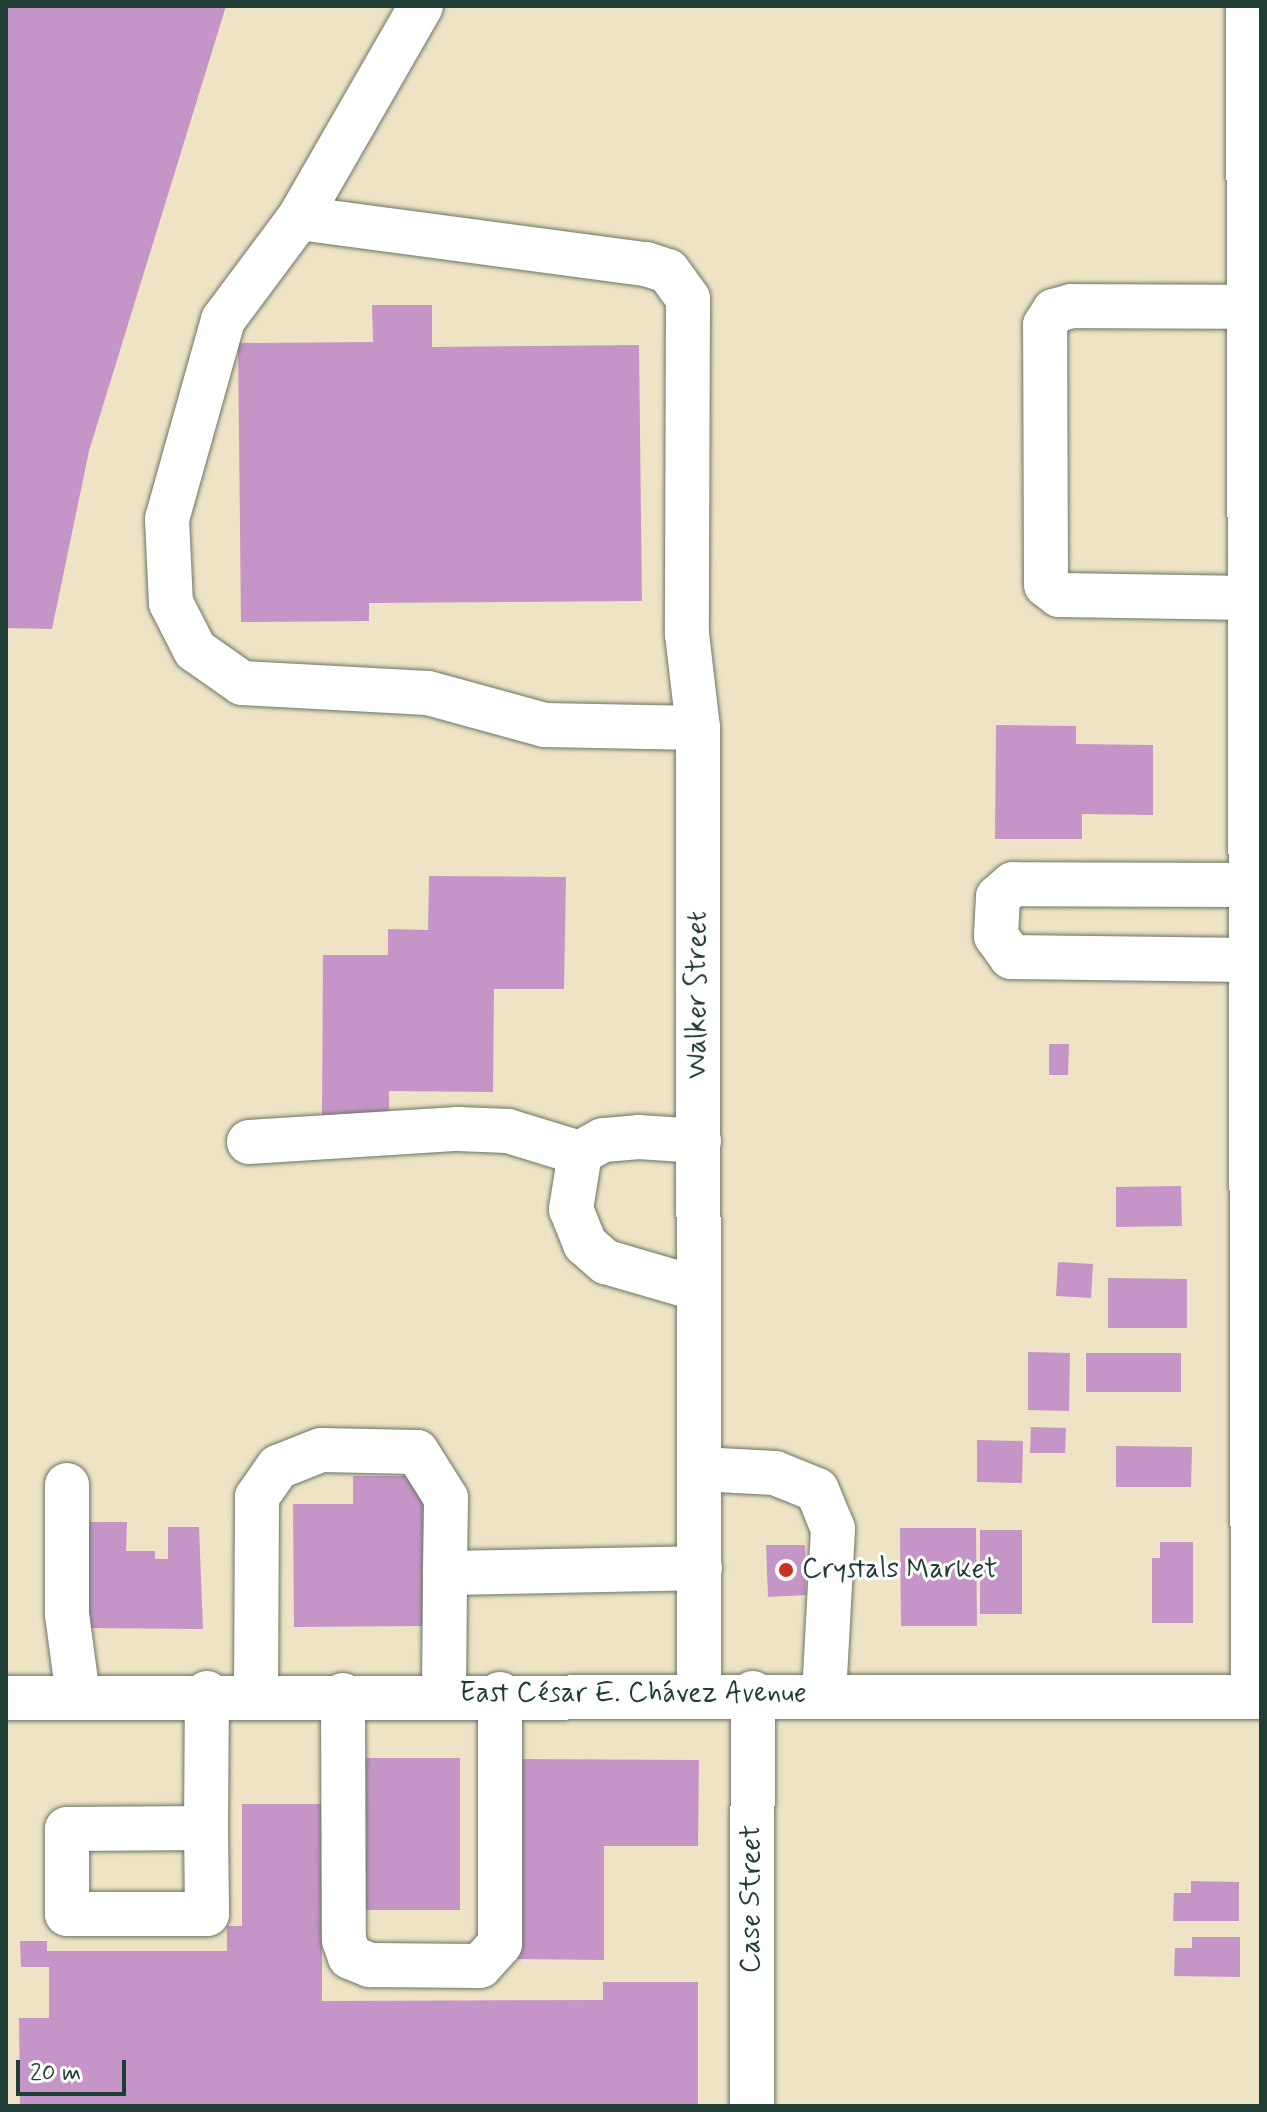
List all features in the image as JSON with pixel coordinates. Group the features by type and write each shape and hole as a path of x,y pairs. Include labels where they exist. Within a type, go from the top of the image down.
{"street":[{"path":"421,6 299,218 223,320 167,519 171,603 195,650 242,683 428,693 545,725 698,728"},
{"path":"1248,6 1254,307 1249,598 1255,697 1249,885 1254,967 1257,1697"},
{"name":"Walker Street","path":"299,218 646,264 668,271 688,299 687,634 698,728 699,1693"},
{"path":"1249,598 1059,595 1041,570 1045,325 1054,311 1254,307"},
{"path":"1249,885 1013,884 998,897 996,936 1011,957 1254,967"},
{"path":"249,1142 458,1129 508,1131 580,1153 603,1140 639,1137 699,1141"},
{"path":"580,1153 571,1209 585,1244 641,1277 699,1289"},
{"path":"256,1695 257,1497 278,1467 321,1450 417,1452 446,1498 444,1695"},
{"path":"699,1469 775,1473 817,1490 833,1529 824,1693"},
{"path":"67,1485 67,1614 78,1696"},
{"path":"445,1573 700,1568"},
{"path":"206,1828 207,1693"},
{"name":"East César E. Chávez Avenue","path":"6,1698 207,1693 1257,1697"},
{"name":"Case Street","path":"752,2106 753,1693"},
{"path":"343,1695 344,1940 350,1957 370,1965 480,1966 500,1944 500,1694"}],"building":[{"path":"6,6 226,6 89,451 52,629 6,628"},
{"path":"372,305 432,305 432,347 639,345 642,601 369,603 369,621 241,622 238,343 373,342"},
{"path":"996,725 1076,726 1076,744 1153,745 1153,815 1082,814 1082,839 995,839"},
{"path":"429,876 566,877 564,989 494,989 493,1092 389,1091 389,1117 322,1117 323,955 388,955 388,929 428,930"},
{"path":"1049,1044 1069,1044 1068,1075 1049,1075"},
{"path":"1181,1186 1182,1226 1116,1227 1116,1187"},
{"path":"1058,1262 1093,1264 1091,1298 1056,1296"},
{"path":"1108,1278 1187,1279 1187,1328 1108,1328"},
{"path":"1028,1352 1070,1353 1069,1411 1028,1410"},
{"path":"1086,1353 1181,1353 1181,1392 1086,1392"},
{"path":"1031,1427 1066,1428 1065,1453 1030,1453"},
{"path":"977,1440 1023,1441 1022,1483 977,1482"},
{"path":"1116,1446 1192,1447 1191,1487 1116,1487"},
{"path":"353,1476 424,1476 425,1626 294,1627 293,1504 353,1504"},
{"path":"87,1522 127,1522 126,1551 155,1551 155,1559 168,1559 168,1527 199,1527 203,1629 87,1628"},
{"path":"900,1528 976,1528 977,1626 901,1626"},
{"path":"980,1530 1022,1530 1022,1614 980,1614"},
{"path":"1160,1542 1193,1542 1193,1623 1152,1623 1152,1558 1160,1558"},
{"name":"Crystals Market","path":"766,1545 805,1545 806,1595 768,1597"},
{"path":"364,1758 460,1758 460,1910 364,1910"},
{"path":"515,1759 699,1760 698,1846 604,1846 604,1960 513,1959"},
{"path":"242,1804 322,1804 322,2001 603,2000 603,1982 698,1982 698,2106 20,2106 19,2018 49,2018 49,1967 21,1967 20,1941 47,1941 47,1951 227,1951 227,1926 242,1926"},
{"path":"1191,1881 1239,1882 1239,1921 1173,1921 1174,1893 1191,1893"},
{"path":"1192,1937 1240,1937 1240,1977 1174,1976 1175,1948 1192,1948"}],"place":[{"name":"Crystals Market","path":"786,1570"}]}
